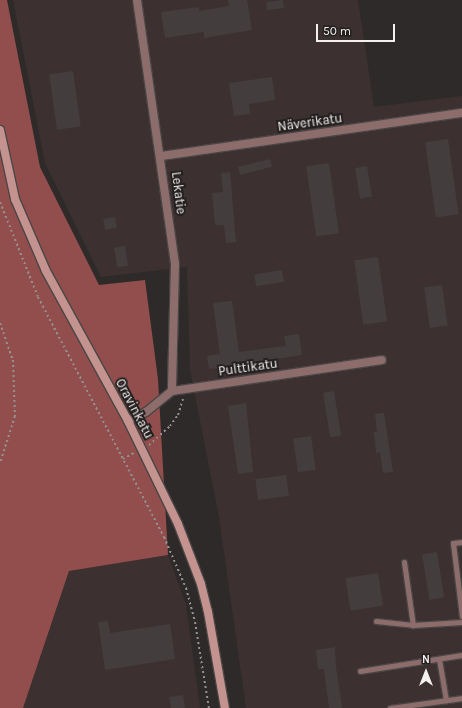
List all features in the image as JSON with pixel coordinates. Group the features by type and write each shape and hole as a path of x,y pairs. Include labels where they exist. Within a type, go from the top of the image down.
{"street":[{"name":"Lekatie","path":"137,0 162,156 175,264 172,391"},
{"name":"Näverikatu","path":"162,156 462,113"},
{"name":"Oravinkatu","path":"0,130 15,200 37,250 128,421 178,524 200,584 226,708"},
{"name":"Pulttikatu","path":"128,421 146,412 172,391 382,360"}],"lane":[{"path":"462,542 454,544 462,616"},
{"path":"404,562 412,625"},
{"path":"376,621 412,625 462,622"},
{"path":"360,671 462,655"},
{"path":"439,659 446,700"},
{"path":"390,708 462,698"}],"path":[{"path":"0,202 38,297 164,537 186,588 195,622 209,708"},
{"path":"0,323 13,360 15,416 0,463"},
{"path":"123,459 142,450 162,435 178,415 183,389"}],"shaded area":[{"path":"0,0 7,0 40,167 99,285 145,280 158,379 168,555 69,571 23,708 0,708"},
{"path":"13,0 358,0 374,107 462,96 462,708 246,708 219,517 190,370 187,267 101,277 45,163"},
{"path":"168,555 186,605 200,708 23,708 69,571"}],"building":[{"path":"228,0 247,0 252,30 204,38 204,32 165,38 161,12 199,7 199,11 229,6"},
{"path":"283,0 284,8 267,10 266,2"},
{"path":"73,71 81,126 57,130 49,74"},
{"path":"272,77 275,100 249,104 250,114 234,116 229,83"},
{"path":"448,139 459,214 436,217 425,142"},
{"path":"270,159 272,167 240,175 238,167"},
{"path":"329,163 339,233 316,237 306,166"},
{"path":"367,166 372,197 360,198 355,168"},
{"path":"230,172 236,242 226,243 224,225 215,225 212,193 223,192 221,173"},
{"path":"115,217 117,228 105,230 103,219"},
{"path":"125,246 128,266 117,267 114,248"},
{"path":"378,257 387,321 363,325 354,260"},
{"path":"282,270 284,282 256,286 254,274"},
{"path":"442,285 448,326 430,328 424,288"},
{"path":"232,301 239,352 286,346 284,336 299,334 302,355 209,369 207,356 220,354 213,303"},
{"path":"334,391 341,435 330,437 323,393"},
{"path":"246,403 253,472 238,474 228,406"},
{"path":"384,413 393,472 383,473 380,452 376,453 374,432 377,432 375,414"},
{"path":"311,436 316,470 298,472 293,439"},
{"path":"286,475 289,496 258,500 255,479"},
{"path":"437,552 444,597 429,600 422,554"},
{"path":"378,573 383,606 351,611 345,578"},
{"path":"108,621 110,633 170,624 175,659 105,670 98,622"},
{"path":"335,647 336,667 342,708 329,708 324,669 318,669 316,650"},
{"path":"183,695 185,708 171,708 169,697"}]}
